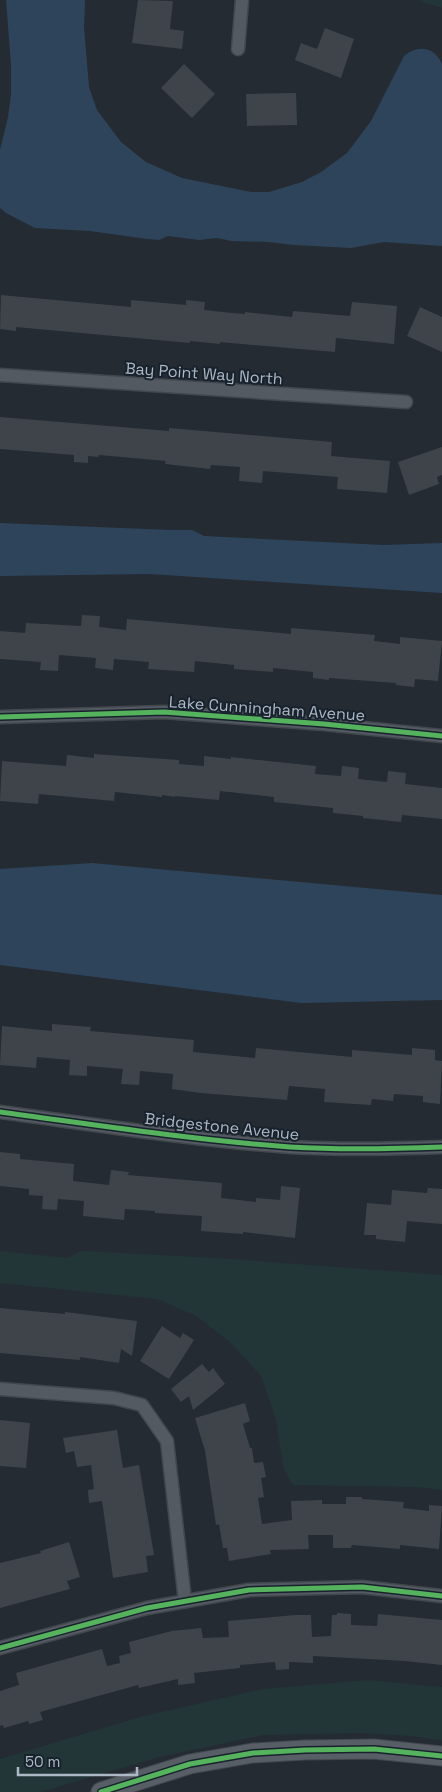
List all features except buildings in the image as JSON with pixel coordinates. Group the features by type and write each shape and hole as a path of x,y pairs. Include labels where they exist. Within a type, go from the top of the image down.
{"main road":[{"path":"101,1792 190,1764 253,1753 374,1749 442,1756"}],"street":[{"path":"238,49 242,0"},
{"name":"Bay Point Way North","path":"0,375 406,402"},
{"name":"Lake Cunningham Avenue","path":"0,717 164,712 324,724 442,736"},
{"name":"Bridgestone Avenue","path":"0,1112 173,1136 291,1147 349,1149 442,1147"},
{"path":"0,1389 114,1398 142,1405 167,1441 185,1601"},
{"path":"0,1648 147,1608 249,1590 362,1587 442,1596"}],"green space":[{"path":"420,0 442,0 442,8 422,2"},
{"path":"0,1251 68,1258 82,1251 216,1258 442,1275 442,1490 418,1487 293,1485 284,1470 275,1416 261,1376 230,1342 196,1316 157,1299 0,1283"},
{"path":"367,1680 442,1687 442,1740 359,1733 263,1735 159,1757 41,1792 0,1792 0,1759 140,1717 263,1689"}],"water":[{"path":"6,0 85,0 84,27 89,87 97,110 121,142 146,162 182,178 251,192 269,192 302,182 321,172 347,153 371,121 404,56 409,52 420,49 430,51 439,58 442,64 442,246 384,242 351,248 231,241 217,238 199,240 168,236 159,240 90,231 35,228 6,213 0,208 0,150 11,94 11,65"},
{"path":"0,523 192,530 204,536 383,545 442,543 442,593 150,574 0,576"},
{"path":"92,863 442,895 442,1000 301,1003 0,965 0,869"}],"cycle path":[{"path":"0,717 164,712 324,724 442,736"},
{"path":"0,1112 181,1136 290,1147 328,1149 442,1147"},
{"path":"0,1648 147,1608 249,1590 362,1587 442,1596"},
{"path":"101,1792 190,1764 253,1753 374,1749 442,1756"}]}
